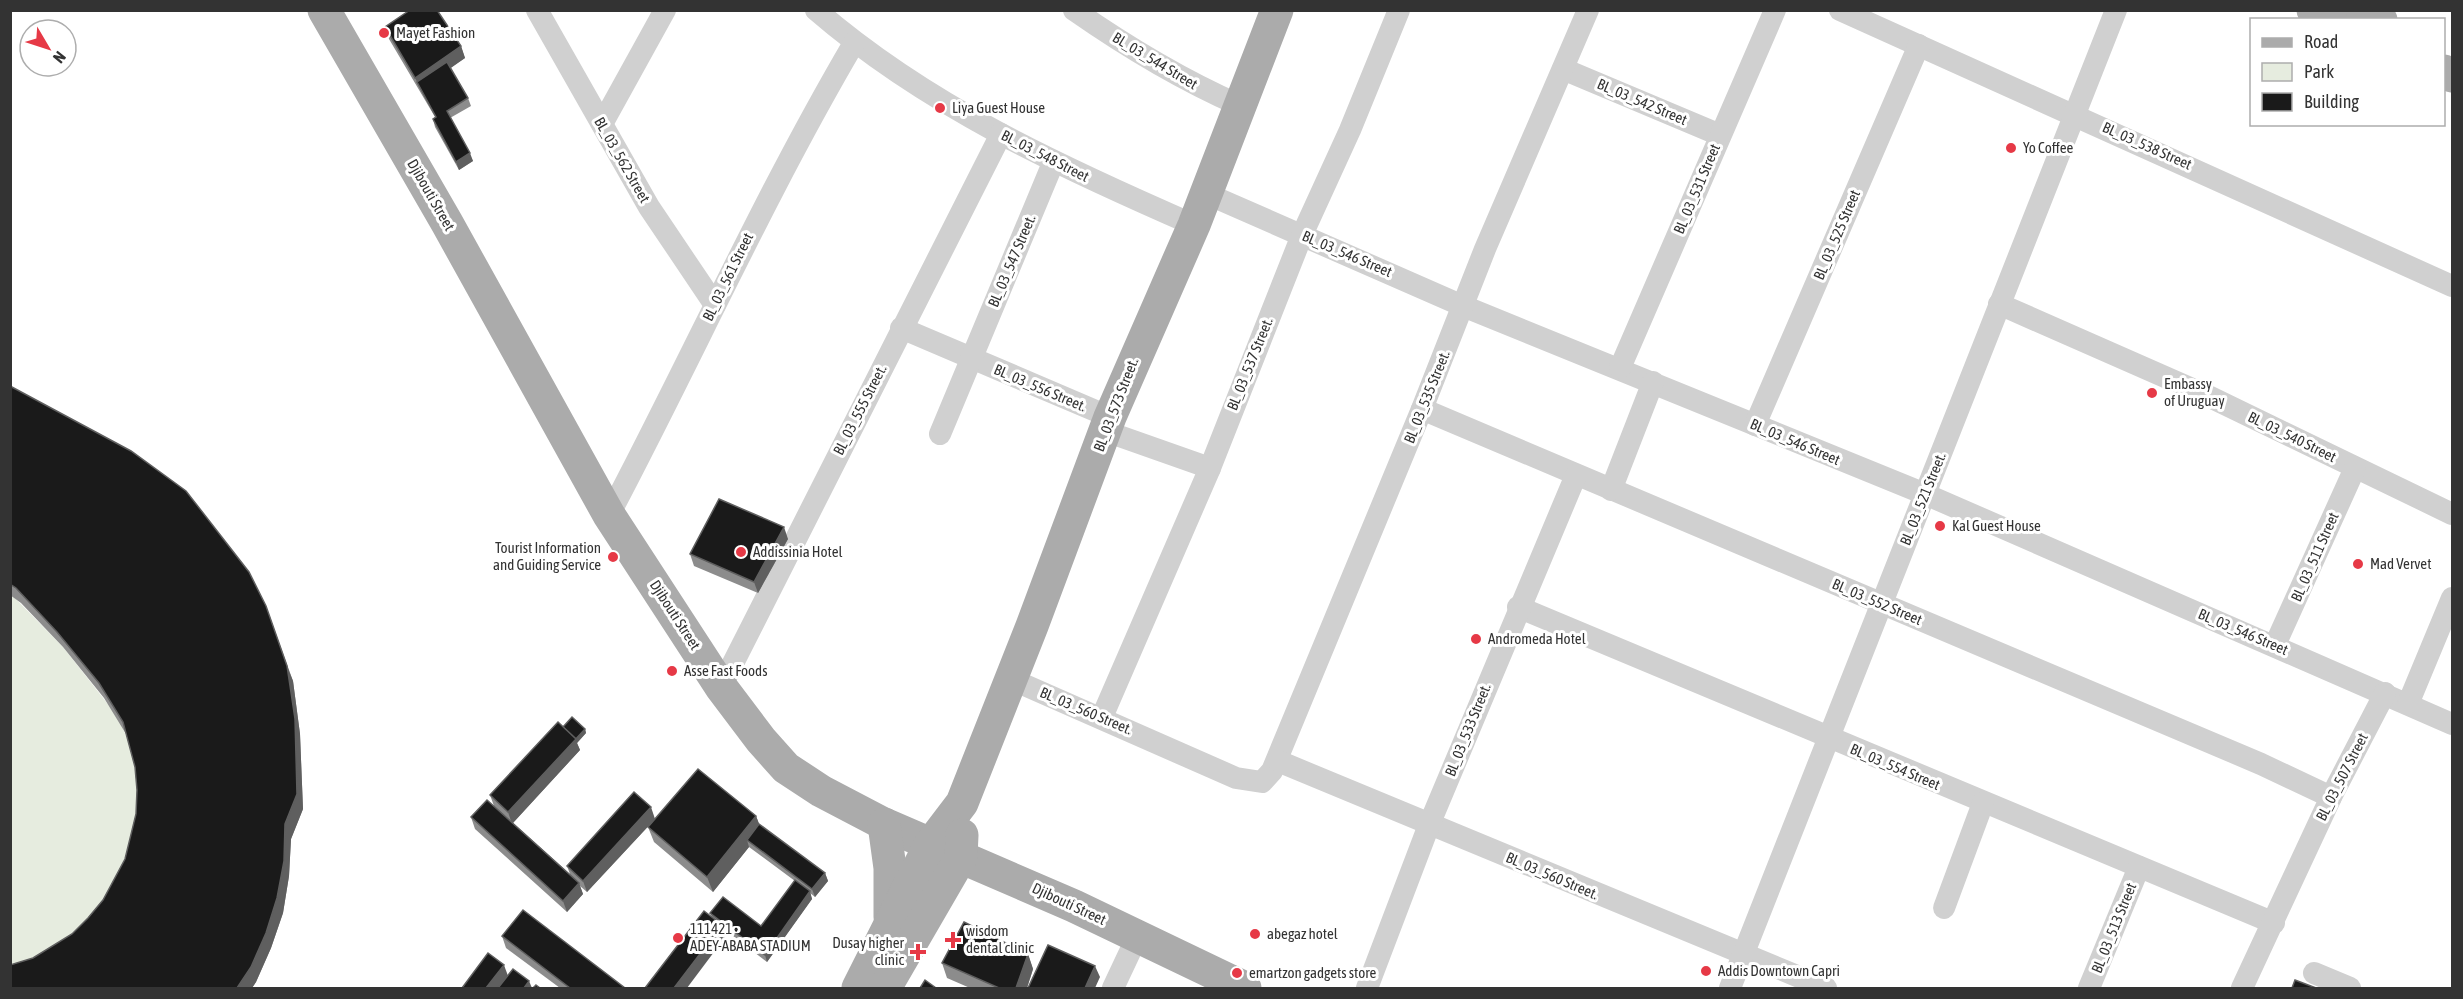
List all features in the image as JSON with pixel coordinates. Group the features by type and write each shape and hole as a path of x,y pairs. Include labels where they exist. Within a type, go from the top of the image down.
{"main road":[{"name":"Djibouti Street","path":"316,10 608,531 688,660 769,768 811,796 927,851 977,870 1135,943 1245,988"},
{"name":"Djibouti Street","path":"324,10 447,223 609,515 721,687 761,740 786,768 885,831"},
{"name":"BL_03_573 Street.","path":"962,803 1107,424 1194,225 1277,10"},
{"path":"2313,10 2328,18"},
{"path":"2362,10 2377,18"},
{"path":"863,986 927,851 962,803"},
{"path":"863,986 927,916 977,870 962,803"},
{"path":"885,831 891,883 890,926"},
{"name":"Djibouti Street","path":"1135,943 1213,988"}],"street":[{"name":"BL_03_562 Street","path":"537,10 649,207 715,305"},
{"path":"602,124 665,10"},
{"name":"BL_03_548 Street","path":"816,10 854,43 1001,135 1053,163 1194,225"},
{"name":"BL_03_537 Street.","path":"1102,717 1210,468 1302,235 1350,130 1399,10"},
{"name":"BL_03_535 Street.","path":"1262,782 1278,761 1422,410 1485,249 1588,10"},
{"name":"BL_03_531 Street","path":"1620,368 1775,10"},
{"name":"BL_03_538 Street","path":"1840,10 2452,286"},
{"name":"BL_03_521 Street.","path":"1730,988 2073,114 2116,10"},
{"name":"BL_03_544 Street","path":"1086,14 1150,62 1239,105"},
{"name":"BL_03_561 Street","path":"609,515 669,403 715,305 803,130 854,43"},
{"name":"BL_03_525 Street","path":"1755,425 1919,45"},
{"name":"BL_03_542 Street","path":"1563,69 1720,135"},
{"name":"BL_03_555 Street.","path":"721,687 901,328 1001,135"},
{"name":"BL_03_547 Street.","path":"971,358 1053,163"},
{"name":"BL_03_546 Street","path":"1205,193 1463,306 1620,368 1925,495 2385,693"},
{"name":"BL_03_540 Street","path":"1999,304 2206,395 2452,514"},
{"name":"BL_03_556 Street.","path":"901,328 971,358 1107,424 1210,468"},
{"path":"940,434 971,358"},
{"path":"1611,490 1653,382"},
{"name":"BL_03_552 Street","path":"1422,410 2261,764 2331,796"},
{"name":"BL_03_511 Street","path":"2275,645 2355,468"},
{"name":"BL_03_533 Street.","path":"1367,988 1429,825 1518,608 1576,476"},
{"path":"2408,704 2452,598"},
{"name":"BL_03_554 Street","path":"1518,608 2274,923"},
{"name":"BL_03_560 Street.","path":"1011,679 1102,717 1236,778 1262,782"},
{"path":"2385,693 2452,724"},
{"name":"BL_03_507 Street","path":"2242,988 2331,796 2385,693"},
{"name":"BL_03_560 Street.","path":"1278,761 1826,988"},
{"path":"1944,908 1983,803"},
{"name":"BL_03_513 Street","path":"2089,988 2139,867"},
{"path":"1113,988 1135,943"},
{"path":"2314,973 2350,988"}],"green space":[{"path":"11,594 63,647 118,717 136,759 143,805 121,895 11,983"}],"building":[{"path":"410,10 437,10 461,46 415,78 385,27"},
{"path":"447,62 468,98 447,111 470,153 456,162 433,119 436,117 417,82"},
{"path":"10,386 131,451 186,491 249,572 266,606 287,666 295,719 297,794 285,824 284,861 277,898 266,933 251,967 237,988 10,988 10,965 33,958 72,934 103,900 125,859 136,814 137,790 135,767 123,722 99,683 57,632 10,584"},
{"name":"Addissinia Hotel","path":"719,499 784,527 754,582 690,554"},
{"path":"572,717 585,729 576,739 563,727"},
{"path":"558,722 576,739 508,812 490,795"},
{"path":"698,769 756,816 707,877 648,827"},
{"path":"634,792 651,807 583,881 567,866"},
{"path":"487,800 579,883 563,901 471,817"},
{"path":"759,824 825,873 812,889 747,840"},
{"path":"795,880 810,891 765,955 710,913 723,897 761,926"},
{"path":"523,910 625,988 570,988 502,936"},
{"path":"704,911 722,925 674,988 645,988"},
{"path":"964,922 1028,954 1016,988 999,988 942,963"},
{"path":"1048,945 1095,966 1085,988 1028,988"},
{"path":"488,953 504,965 486,988 462,988"},
{"path":"513,969 529,981 524,988 498,988"},
{"path":"925,980 936,988 920,988"},
{"path":"2295,980 2316,988 2292,988"}],"place":[{"name":"Mayet Fashion","path":"384,33"},
{"name":"Liya Guest House","path":"940,108"},
{"name":"Yo Coffee","path":"2011,148"},
{"name":"Embassy of Uruguay","path":"2152,393"},
{"name":"Kal Guest House","path":"1940,526"},
{"name":"Addissinia Hotel","path":"741,552"},
{"name":"Tourist Information and Guiding Service","path":"613,557"},
{"name":"Mad Vervet","path":"2358,564"},
{"name":"Andromeda Hotel","path":"1476,639"},
{"name":"Asse Fast Foods","path":"672,671"},
{"name":"abegaz hotel","path":"1255,934"},
{"name":"111421 - ADEY-ABABA STADIUM","path":"678,938"},
{"name":"wisdom dental clinic","path":"953,940"},
{"name":"Dusay higher clinic","path":"918,952"},
{"name":"Addis Downtown Capri","path":"1706,971"},
{"name":"emartzon gadgets store","path":"1237,973"}]}
